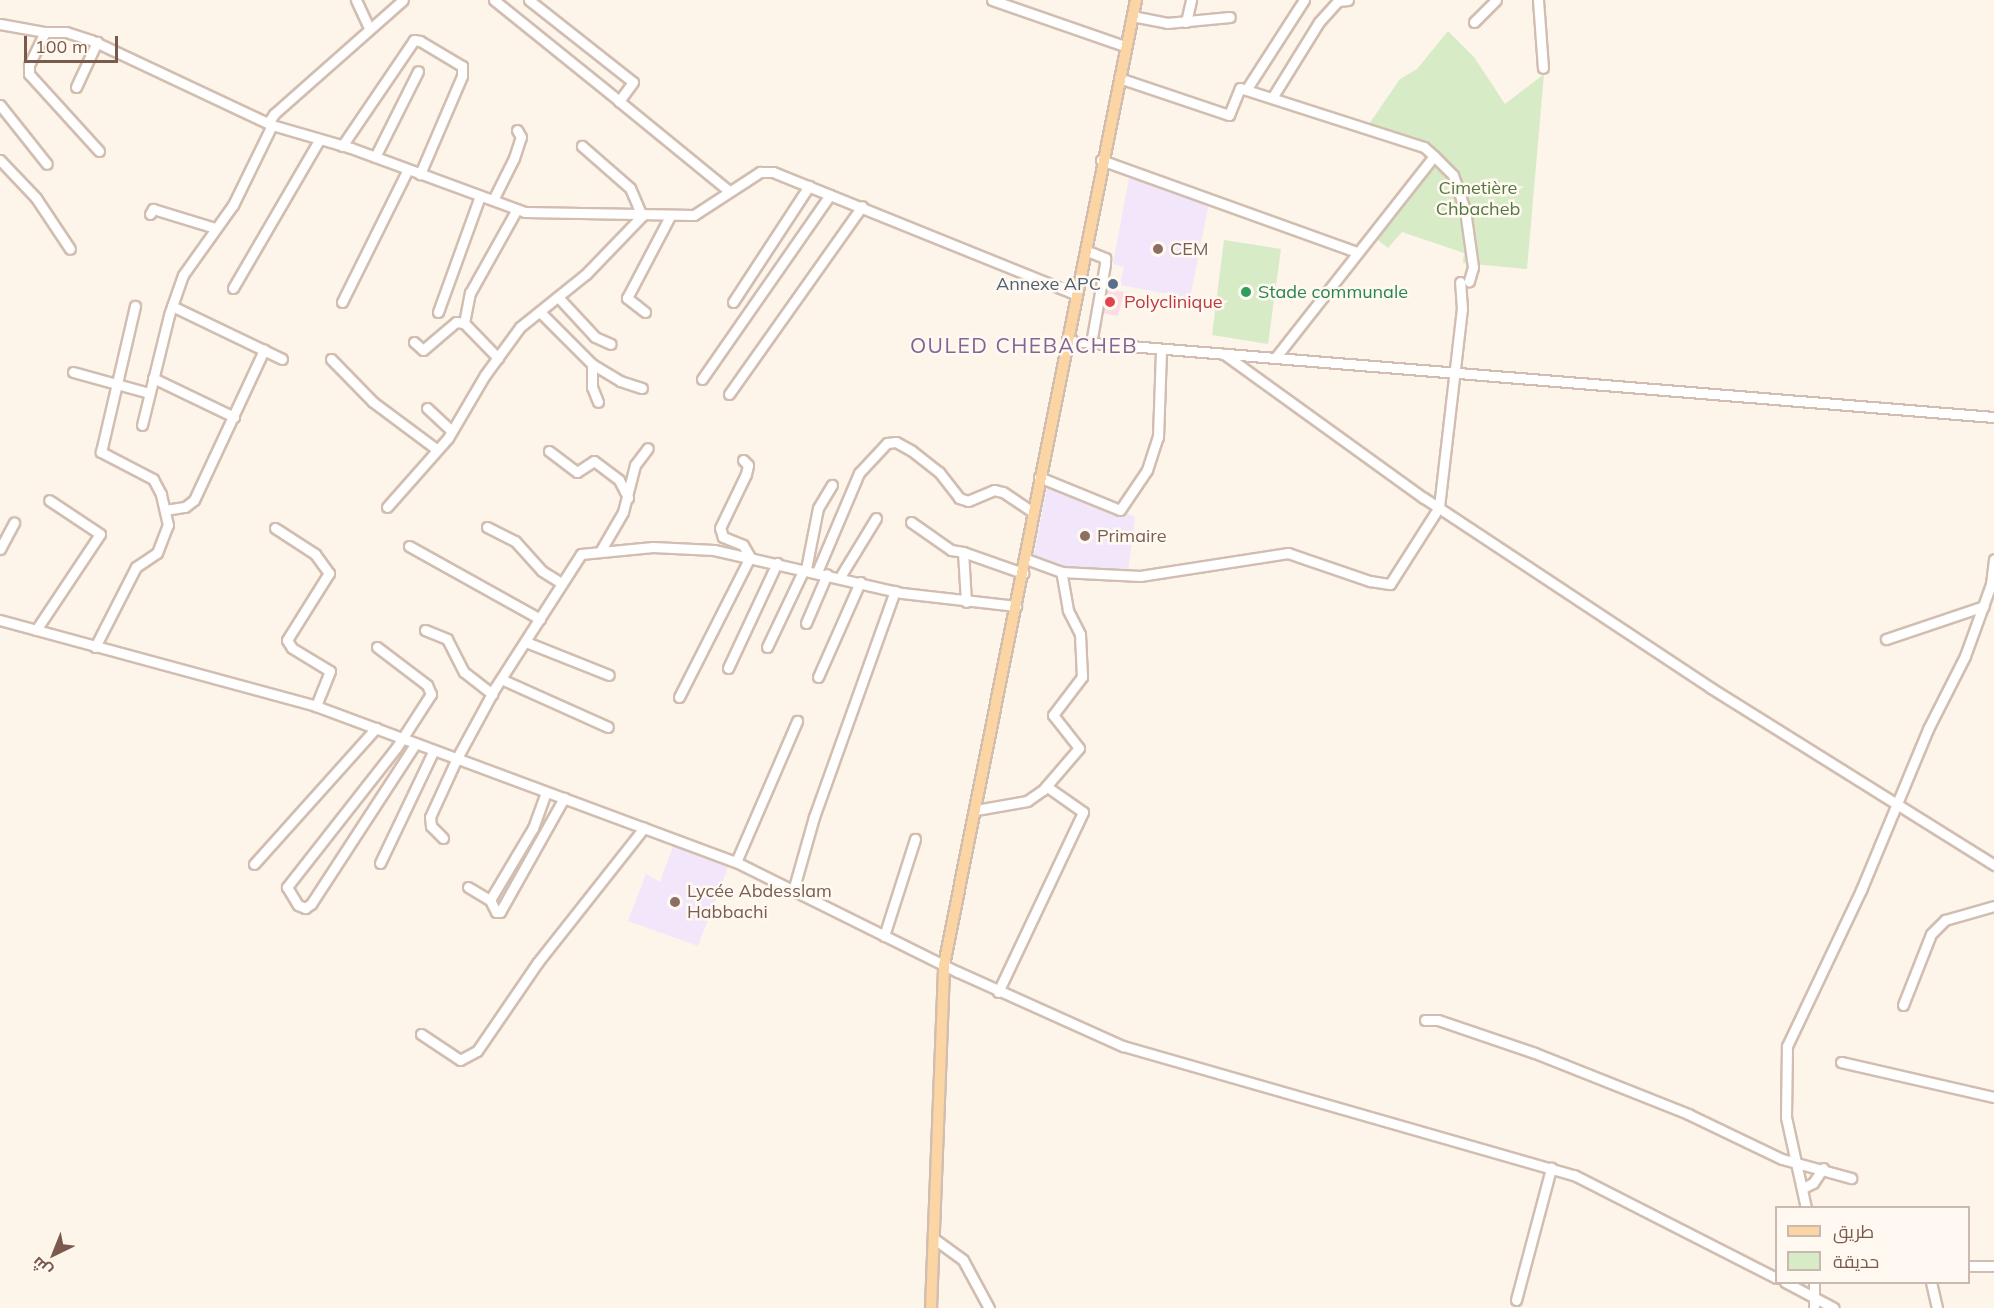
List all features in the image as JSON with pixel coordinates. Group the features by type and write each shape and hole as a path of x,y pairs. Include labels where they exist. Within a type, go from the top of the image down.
{"main road":[{"path":"931,1308 944,965 1026,559 1039,477 1069,341 1101,160 1136,0"}],"street":[{"path":"356,0 369,28"},
{"path":"142,425 172,306 183,275 233,205 270,124 369,28 403,0"},
{"path":"494,0 729,191"},
{"path":"529,0 633,82 619,101"},
{"path":"992,0 1125,46"},
{"path":"1186,22 1191,0"},
{"path":"1246,90 1304,0"},
{"path":"1272,98 1319,22 1338,2 1348,0"},
{"path":"1474,22 1496,0"},
{"path":"1538,0 1543,68"},
{"path":"1132,16 1186,22 1230,17"},
{"path":"0,24 45,32 66,32 97,42 270,124 375,157 480,196 537,214 694,215 760,172 809,186 862,206 1077,295"},
{"path":"45,32 29,65 29,74 99,152"},
{"path":"342,146 414,40 420,41 462,66 462,76 420,174"},
{"path":"76,87 97,42"},
{"path":"375,157 418,71"},
{"path":"1026,559 1060,572 1140,576 1288,552 1370,582 1390,584 1439,507 1452,371 1465,281 1473,267 1465,210 1453,175 1424,147 1240,88 1229,115 1119,78"},
{"path":"0,105 46,164"},
{"path":"493,200 514,158 521,137 517,130"},
{"path":"233,288 319,140"},
{"path":"582,146 630,188 642,216"},
{"path":"1275,358 1356,252 1434,156"},
{"path":"0,160 36,198 70,249"},
{"path":"1101,160 1356,252"},
{"path":"342,302 408,169"},
{"path":"733,302 809,186"},
{"path":"702,379 830,195"},
{"path":"438,312 480,196"},
{"path":"729,394 862,206"},
{"path":"464,323 470,293 517,208"},
{"path":"150,214 153,209 215,228"},
{"path":"387,507 451,430 520,327 558,297 642,216"},
{"path":"645,312 627,298 670,216"},
{"path":"1085,250 1105,258 1091,343"},
{"path":"558,297 596,337 611,344"},
{"path":"95,647 136,567 159,550 168,525 153,479 101,452 135,306"},
{"path":"172,306 282,359"},
{"path":"540,312 592,364 642,388"},
{"path":"414,342 423,350 456,322 464,323 498,358"},
{"path":"1069,341 1994,417"},
{"path":"1039,477 1120,510 1147,471 1158,437 1161,349"},
{"path":"165,510 191,503 264,350"},
{"path":"1223,354 1439,507 1895,805 1994,865"},
{"path":"331,359 373,402 436,449"},
{"path":"592,364 592,387 598,402"},
{"path":"73,372 149,393"},
{"path":"153,378 234,417"},
{"path":"427,408 451,430"},
{"path":"817,572 859,473 887,443 896,442 912,451 939,472 959,498 975,500 994,490 1033,512"},
{"path":"601,550 628,498 635,465 648,448"},
{"path":"549,451 577,472 594,461 619,480 628,498"},
{"path":"743,460 748,465 746,474 720,528 723,537 742,545 750,557"},
{"path":"767,647 805,569 818,508 832,485"},
{"path":"36,630 100,534 49,500"},
{"path":"840,577 876,518"},
{"path":"911,522 951,550 1023,573"},
{"path":"0,549 14,524"},
{"path":"487,527 514,541 542,571 561,583"},
{"path":"275,528 315,554 329,573 287,640 292,648 330,671 316,706"},
{"path":"409,546 540,619"},
{"path":"443,838 431,826 430,817 457,758 492,694 581,554 601,550 676,546 750,557 895,591 966,602 1016,606"},
{"path":"963,552 966,602"},
{"path":"680,697 750,557"},
{"path":"1806,1206 1786,1117 1787,1046 1861,890 1895,805 1984,606 1994,559"},
{"path":"728,668 777,563"},
{"path":"975,810 1027,801 1046,786 1078,748 1053,715 1082,677 1080,634 1068,610 1060,572"},
{"path":"806,623 827,574"},
{"path":"818,676 860,582"},
{"path":"793,891 814,817 895,591"},
{"path":"1886,639 1984,606"},
{"path":"0,620 316,706 457,758 736,862 999,992 1129,1048 1551,1168 1597,1185 1775,1277"},
{"path":"425,630 447,639 464,672 492,694"},
{"path":"526,642 609,675"},
{"path":"377,647 427,685 431,694 402,738 287,887 298,905 305,908 311,903 416,743"},
{"path":"501,680 608,727"},
{"path":"736,862 797,721"},
{"path":"254,864 376,728"},
{"path":"380,863 434,750"},
{"path":"999,992 1083,812 1046,786"},
{"path":"490,900 533,828 546,792"},
{"path":"468,887 490,900 500,912 564,798"},
{"path":"421,1034 460,1060 477,1051 538,962 644,828"},
{"path":"884,936 915,839"},
{"path":"1903,1005 1931,934 1945,921 1994,906"},
{"path":"1425,1020 1438,1020 1535,1053 1688,1114 1782,1159 1823,1168 1851,1178"},
{"path":"1841,1062 1994,1097"},
{"path":"1516,1300 1551,1168"},
{"path":"1803,1188 1813,1183 1823,1168"},
{"path":"933,1238 963,1260 989,1308"},
{"path":"1970,1266 1994,1266"},
{"path":"1788,1284 1815,1303 1834,1308"},
{"path":"1814,1284 1815,1303"},
{"path":"1931,1284 1937,1308"}],"shaded area":[{"name":"CEM","path":"1129,178 1209,203 1190,298 1120,285 1124,267 1113,264"},
{"name":"Polyclinique","path":"1103,288 1124,292 1118,316 1097,312"},
{"name":"Primaire","path":"1048,482 1135,517 1128,572 1061,572 1034,555"},
{"name":"Lycée Abdesslam Habbachi","path":"675,841 730,862 698,946 628,921 646,874 660,882"}],"green space":[{"name":"Cimetière Chbacheb","path":"1448,31 1474,57 1505,104 1544,74 1527,269 1463,263 1464,253 1402,232 1388,248 1374,237 1440,156 1429,144 1369,124 1400,79 1417,69"},
{"name":"Stade communale","path":"1224,240 1281,249 1268,344 1212,335"}],"place":[{"name":"CEM","path":"1158,249"},
{"name":"Annexe APC","path":"1113,284"},
{"name":"Stade communale","path":"1246,292"},
{"name":"Polyclinique","path":"1110,302"},
{"name":"Primaire","path":"1085,536"},
{"name":"Lycée Abdesslam Habbachi","path":"675,902"}],"district":[{"name":"OULED CHEBACHEB","path":"1024,345"}]}
